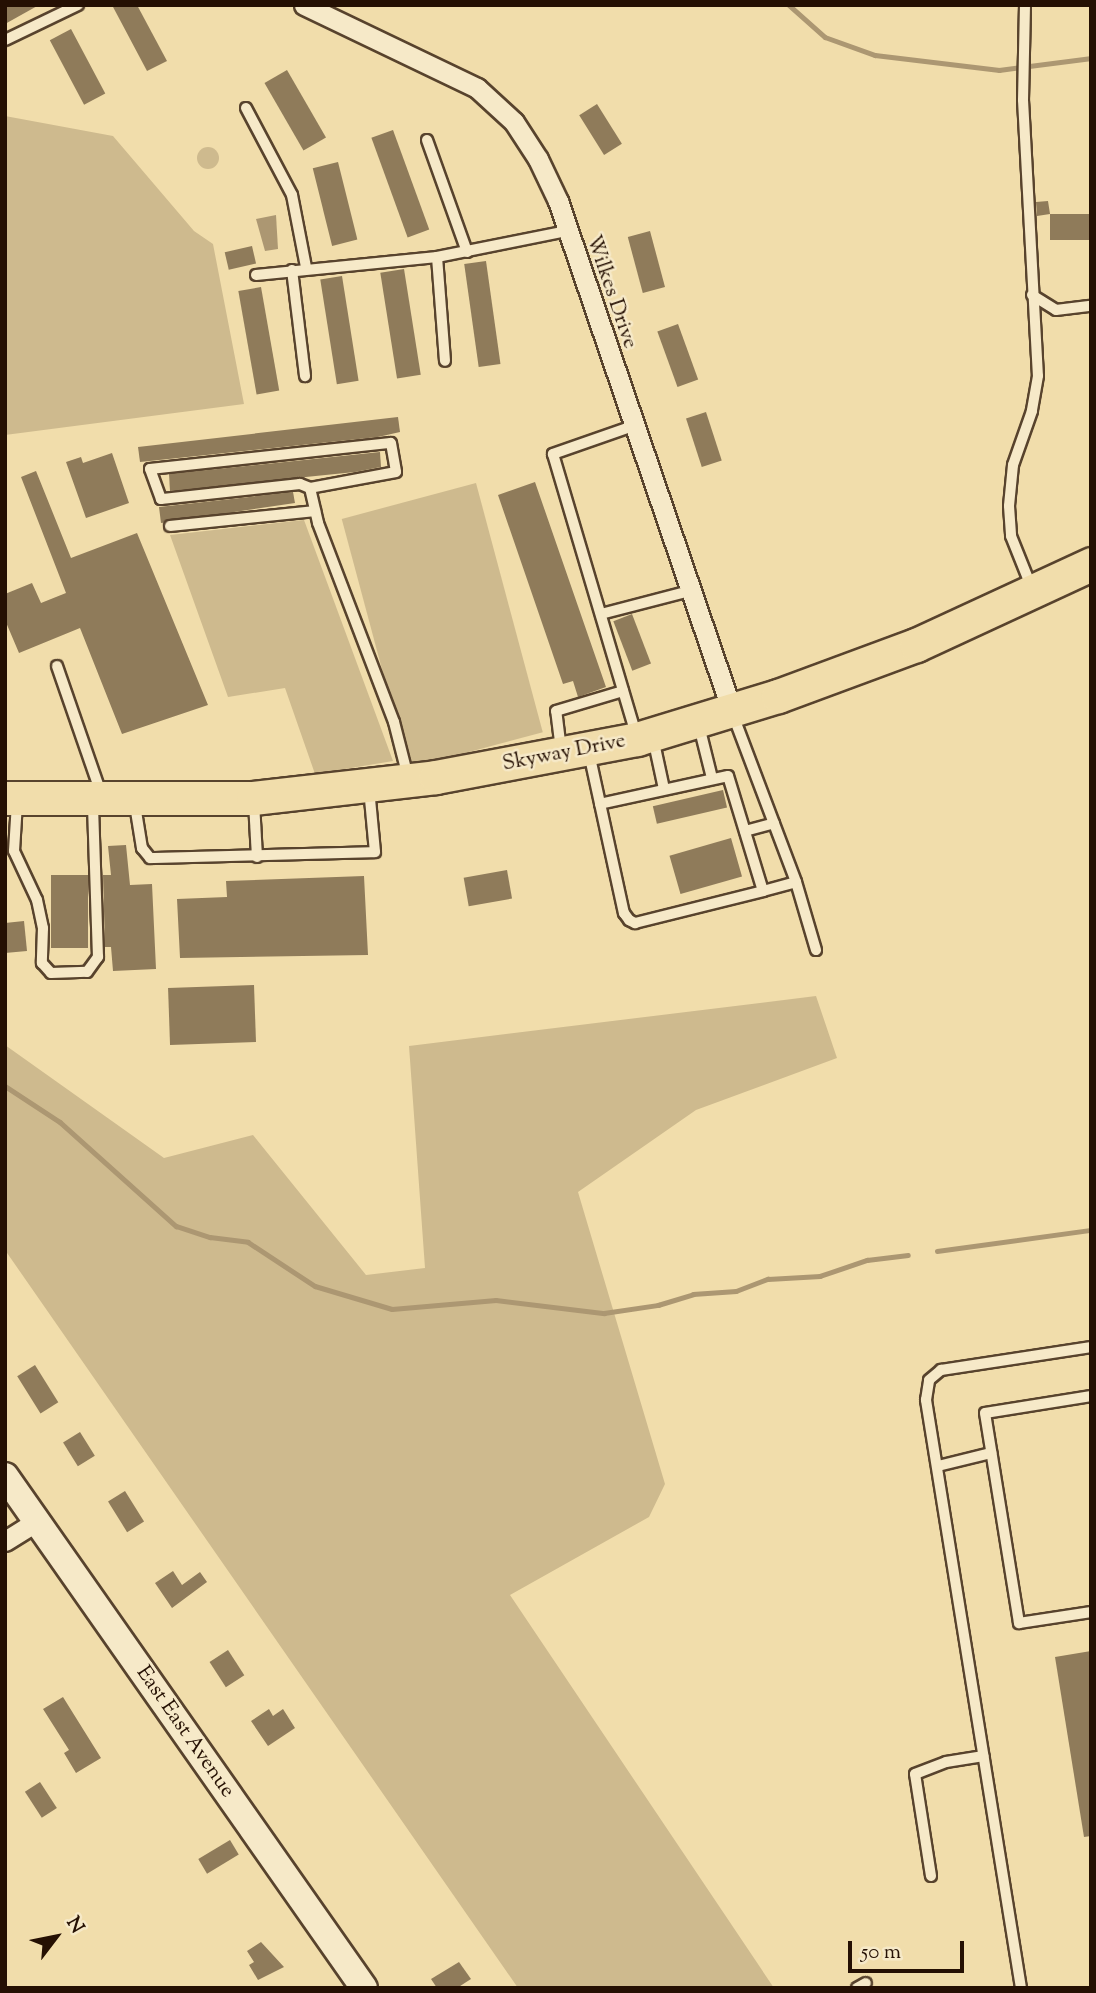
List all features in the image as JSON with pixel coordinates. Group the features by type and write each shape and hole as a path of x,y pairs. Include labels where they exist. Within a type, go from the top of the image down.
{"highway":[{"name":"Skyway Drive","path":"11,799 110,801 253,798 409,780 645,737 732,711 916,645 1034,593 1091,564"}],"street":[{"name":"Wilkes Drive","path":"304,5 477,88 514,122 538,159 567,231 732,711"},
{"name":"East East Avenue","path":"5,1476 364,1988"},
{"path":"5,1541 37,1521"}],"lane":[{"path":"5,40 79,5"},
{"path":"1025,5 1023,100 1038,376 1032,411 1013,465 1009,506 1011,536 1034,593"},
{"path":"246,108 292,195 306,267"},
{"path":"427,141 467,252"},
{"path":"256,275 306,267 437,257 567,231"},
{"path":"437,257 445,361"},
{"path":"292,270 305,376"},
{"path":"1032,295 1056,310 1091,306"},
{"path":"633,426 553,454 623,691 645,737 664,789"},
{"path":"391,443 396,472 310,488 300,484 161,499 150,469 391,443"},
{"path":"310,488 315,511 394,722 409,780"},
{"path":"170,526 315,511"},
{"path":"601,614 690,591"},
{"path":"57,666 110,801 150,858 375,852 369,786"},
{"path":"623,691 556,711 600,804 629,920 635,923 796,882"},
{"path":"732,711 796,882 816,950"},
{"path":"698,722 712,778"},
{"path":"600,804 712,778 730,778 763,891"},
{"path":"253,798 257,857"},
{"path":"11,799 15,851 37,900 43,928 42,963 51,973 87,972 98,957 110,801"},
{"path":"746,831 774,823"},
{"path":"1021,1988 926,1400 929,1380 941,1370 1091,1346"},
{"path":"1091,1396 985,1413 1019,1623 1091,1612"},
{"path":"938,1466 991,1452"},
{"path":"931,1876 915,1773 946,1762 984,1756"}],"shaded area":[{"path":"5,116 113,136 194,231 213,244 244,404 5,435"},
{"path":"208,147 216,150 219,158 216,166 208,169 200,166 197,158 200,150"},
{"path":"276,215 278,249 265,251 256,219"},
{"path":"476,483 543,732 409,768 342,519"},
{"path":"304,520 393,761 315,774 285,688 228,697 170,535"},
{"path":"816,996 837,1058 696,1110 578,1192 665,1484 649,1517 510,1595 774,1988 518,1988 5,1250 5,1045 164,1158 253,1135 366,1275 425,1268 409,1046"}],"building":[{"path":"5,5 39,5 5,24"},
{"path":"112,5 137,5 167,61 147,71"},
{"path":"71,29 105,93 84,105 50,40"},
{"path":"287,70 326,138 303,151 264,83"},
{"path":"597,104 622,144 604,155 579,115"},
{"path":"393,130 429,230 408,237 371,138"},
{"path":"338,162 357,240 332,246 313,168"},
{"path":"1048,201 1050,214 1037,216 1036,202"},
{"path":"1050,214 1091,214 1091,240 1050,240"},
{"path":"650,231 665,287 643,293 628,237"},
{"path":"252,246 256,264 229,270 225,252"},
{"path":"486,261 500,364 479,367 464,264"},
{"path":"404,269 421,375 397,378 380,273"},
{"path":"342,276 359,381 337,384 320,279"},
{"path":"261,287 279,390 257,394 238,291"},
{"path":"678,324 698,379 678,387 657,332"},
{"path":"706,412 722,461 702,467 686,418"},
{"path":"398,417 400,432 378,437 140,462 138,447"},
{"path":"380,452 381,467 355,472 170,491 169,474"},
{"path":"112,453 129,503 86,518 66,462 81,457 83,463"},
{"path":"36,471 71,558 137,533 208,705 122,734 80,628 19,653 5,620 5,594 32,583 41,603 66,593 21,477"},
{"path":"535,482 606,687 578,697 573,681 563,684 498,495"},
{"path":"293,492 295,503 161,523 159,507"},
{"path":"632,614 651,663 632,671 613,621"},
{"path":"723,790 727,808 657,824 653,806"},
{"path":"731,838 742,876 681,894 669,856"},
{"path":"126,845 130,885 152,884 156,969 113,971 111,947 105,947 103,875 111,875 108,846"},
{"path":"507,870 512,899 469,906 464,878"},
{"path":"51,875 88,875 88,948 51,948"},
{"path":"364,876 368,955 180,958 177,899 227,897 226,881"},
{"path":"24,921 27,951 5,953 5,923"},
{"path":"254,985 256,1042 170,1045 168,988"},
{"path":"35,1365 58,1402 41,1413 17,1376"},
{"path":"80,1432 95,1456 78,1466 63,1443"},
{"path":"125,1491 144,1522 127,1532 108,1502"},
{"path":"173,1571 182,1585 200,1572 207,1582 172,1608 155,1583"},
{"path":"228,1650 244,1675 226,1687 210,1662"},
{"path":"1091,1651 1091,1836 1084,1837 1055,1657"},
{"path":"63,1697 101,1758 76,1773 64,1753 69,1750 43,1709"},
{"path":"269,1709 273,1716 283,1709 295,1728 268,1746 251,1721"},
{"path":"40,1782 57,1808 42,1818 25,1792"},
{"path":"230,1840 239,1855 207,1874 198,1859"},
{"path":"261,1942 284,1967 258,1980 249,1965 254,1962 247,1951"},
{"path":"459,1962 471,1979 457,1988 437,1988 431,1979"}],"waterway":[{"path":"789,5 825,37 875,55 999,70 1091,58"},
{"path":"5,1086 60,1122 176,1226 210,1237 248,1242 315,1286 392,1309 496,1300 604,1313 658,1305 693,1294 736,1291 768,1279 820,1276 867,1260 908,1255"},
{"path":"937,1251 1091,1230"}]}
